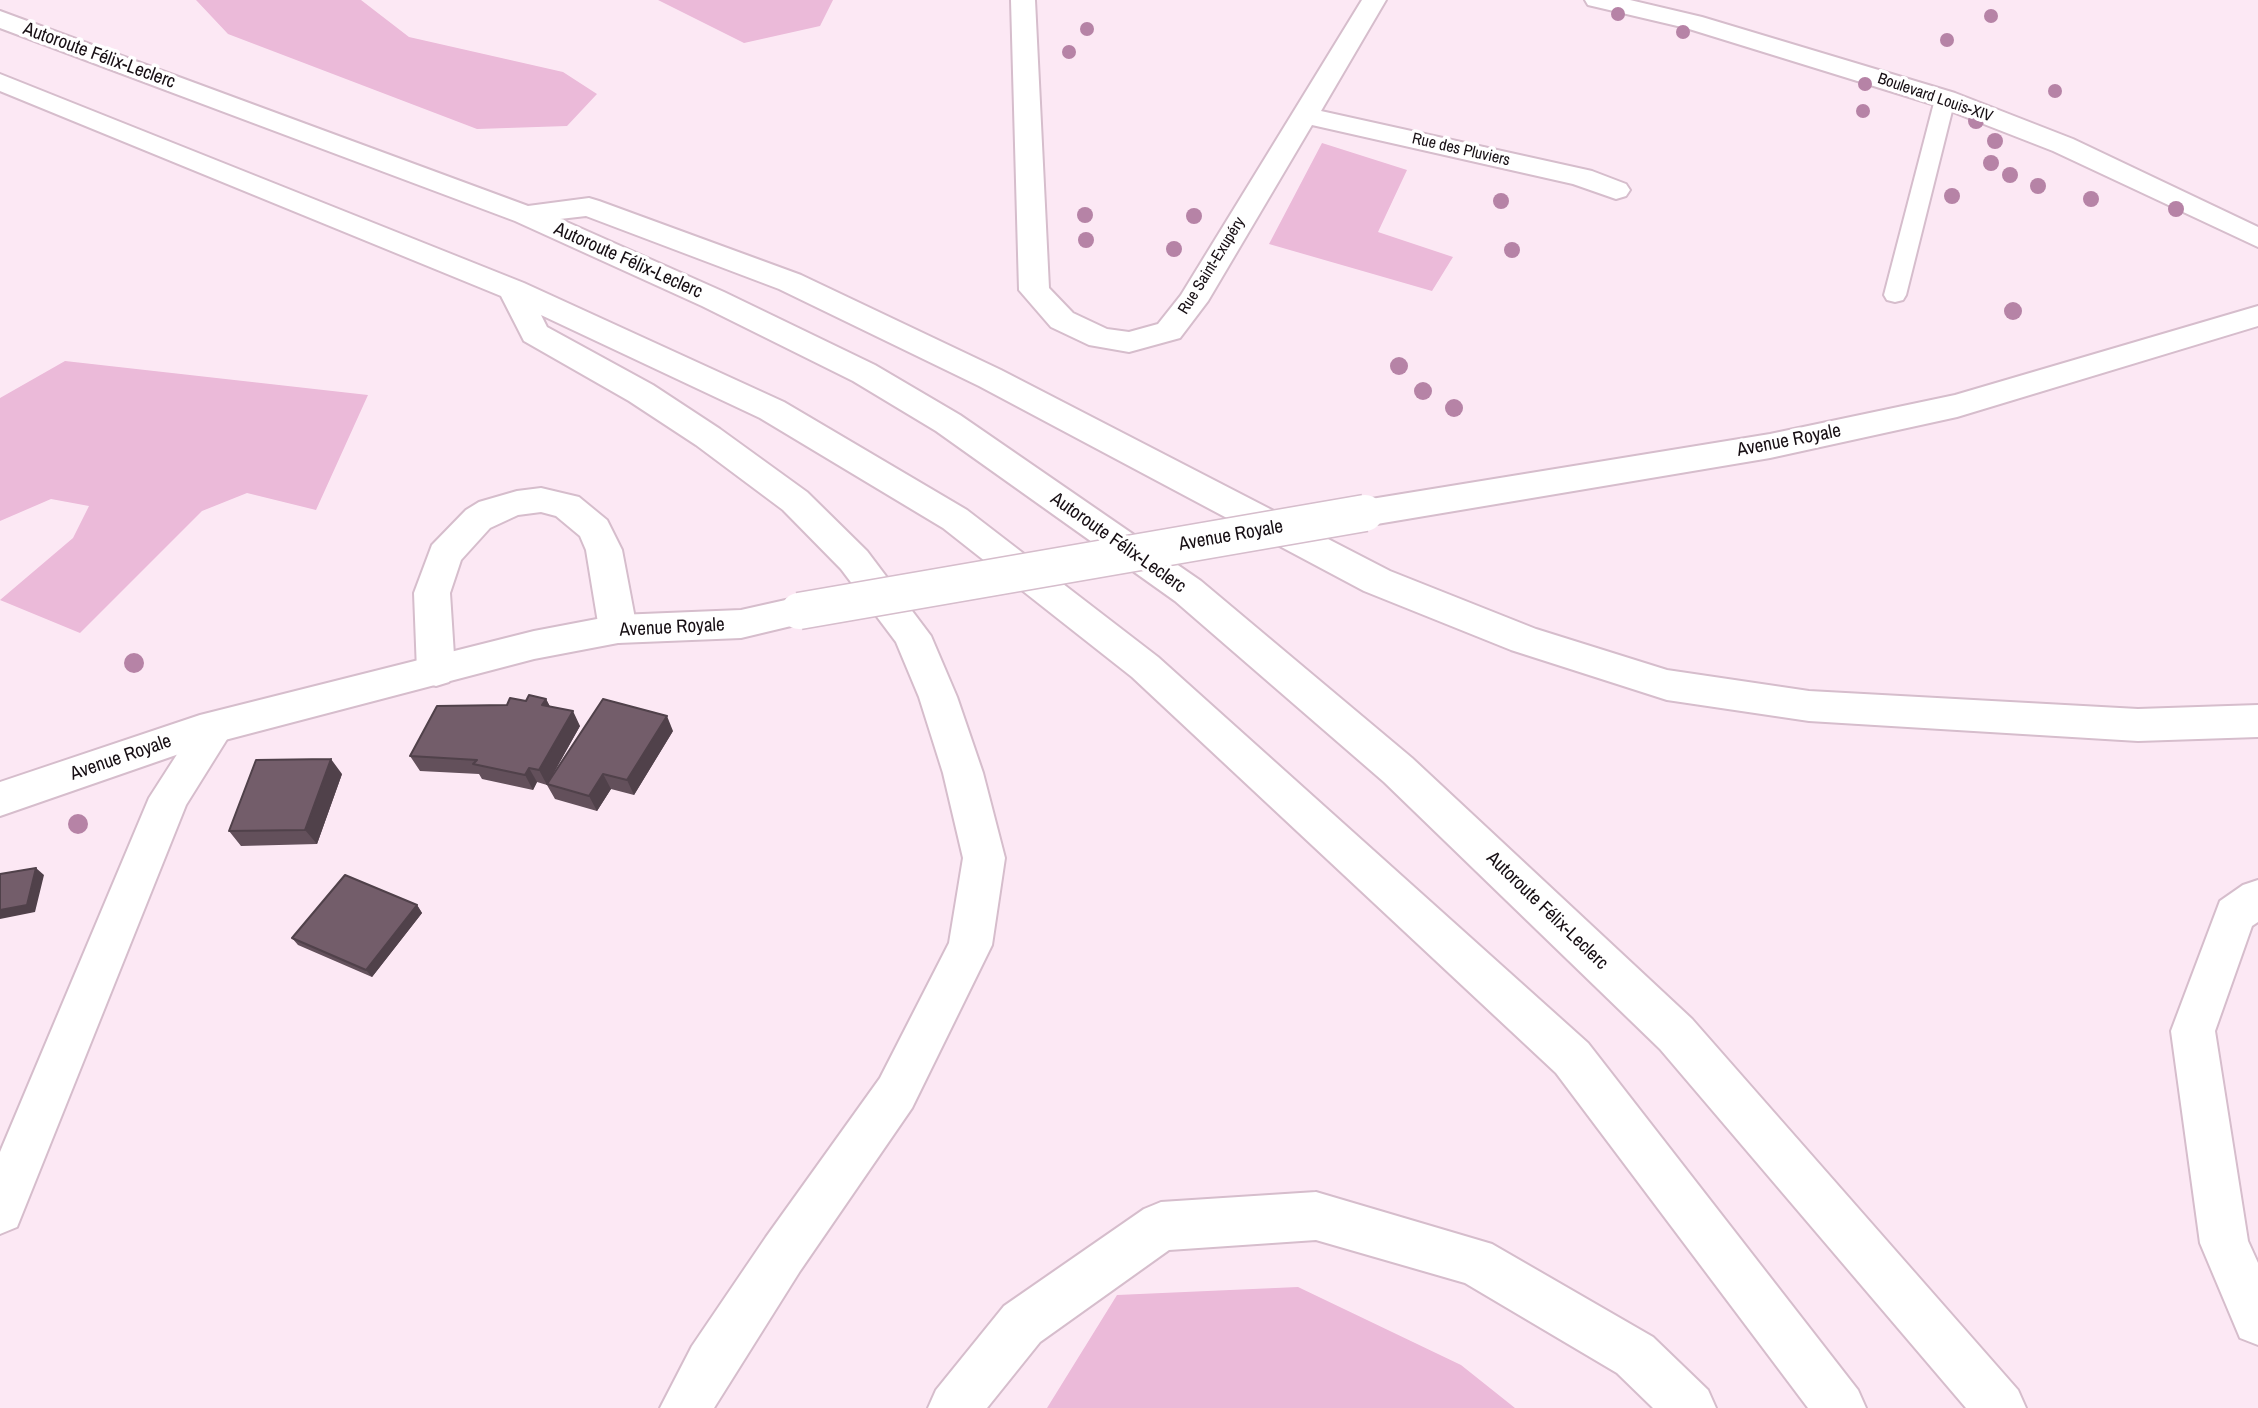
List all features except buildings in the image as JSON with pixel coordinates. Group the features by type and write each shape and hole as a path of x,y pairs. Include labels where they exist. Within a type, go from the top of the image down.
{"main road":[{"name":"Rue Saint-Exupéry","path":"1023,0 1034,290 1062,320 1100,338 1129,341 1170,331 1193,301 1374,0"},
{"name":"Boulevard Louis-XIV","path":"1597,0 1693,22 1945,99 2063,145 2258,237"},
{"name":"Autoroute Félix-Leclerc","path":"0,19 525,215 713,299 863,373 948,423 1188,592 1398,770 1676,1034 2000,1408"},
{"path":"0,82 513,290 784,417 955,519 1145,667 1572,1058 1840,1408"},
{"name":"Rue des Pluviers","path":"1304,115 1582,177 1616,190"},
{"path":"525,215 589,207 790,282 990,378 1377,581 1524,640 1667,685 1823,707 2138,725 2258,721"},
{"path":"513,290 535,334 641,393 708,437 795,500 854,560 912,636 937,697 963,773 984,858 970,945 896,1093 783,1254 710,1364 686,1408"},
{"name":"Avenue Royale","path":"0,799 215,728 534,645 618,629 741,624 799,611 1365,513 1770,446 1958,406 2258,316"},
{"path":"436,671 432,593 445,554 478,519 491,511 517,503 541,500 567,506 596,529 604,550 618,629"},
{"path":"0,1210 169,798 215,728"},
{"path":"2258,898 2235,914 2193,1031 2224,1242 2258,1320"},
{"path":"954,1408 1021,1324 1161,1226 1315,1216 1475,1261 1635,1355 1690,1408"}],"lane":[{"path":"1895,295 1945,99"}],"shaded area":[{"path":"196,0 361,0 409,37 563,72 597,94 567,126 477,129 228,34"},
{"path":"658,0 833,0 820,26 744,43"},
{"path":"1322,143 1407,170 1378,232 1453,257 1432,291 1269,244"},
{"path":"65,361 368,395 316,510 247,493 202,511 80,633 0,600 73,538 89,506 51,499 0,521 0,398"},
{"path":"1298,1287 1461,1365 1515,1408 1047,1408 1117,1295"}]}
